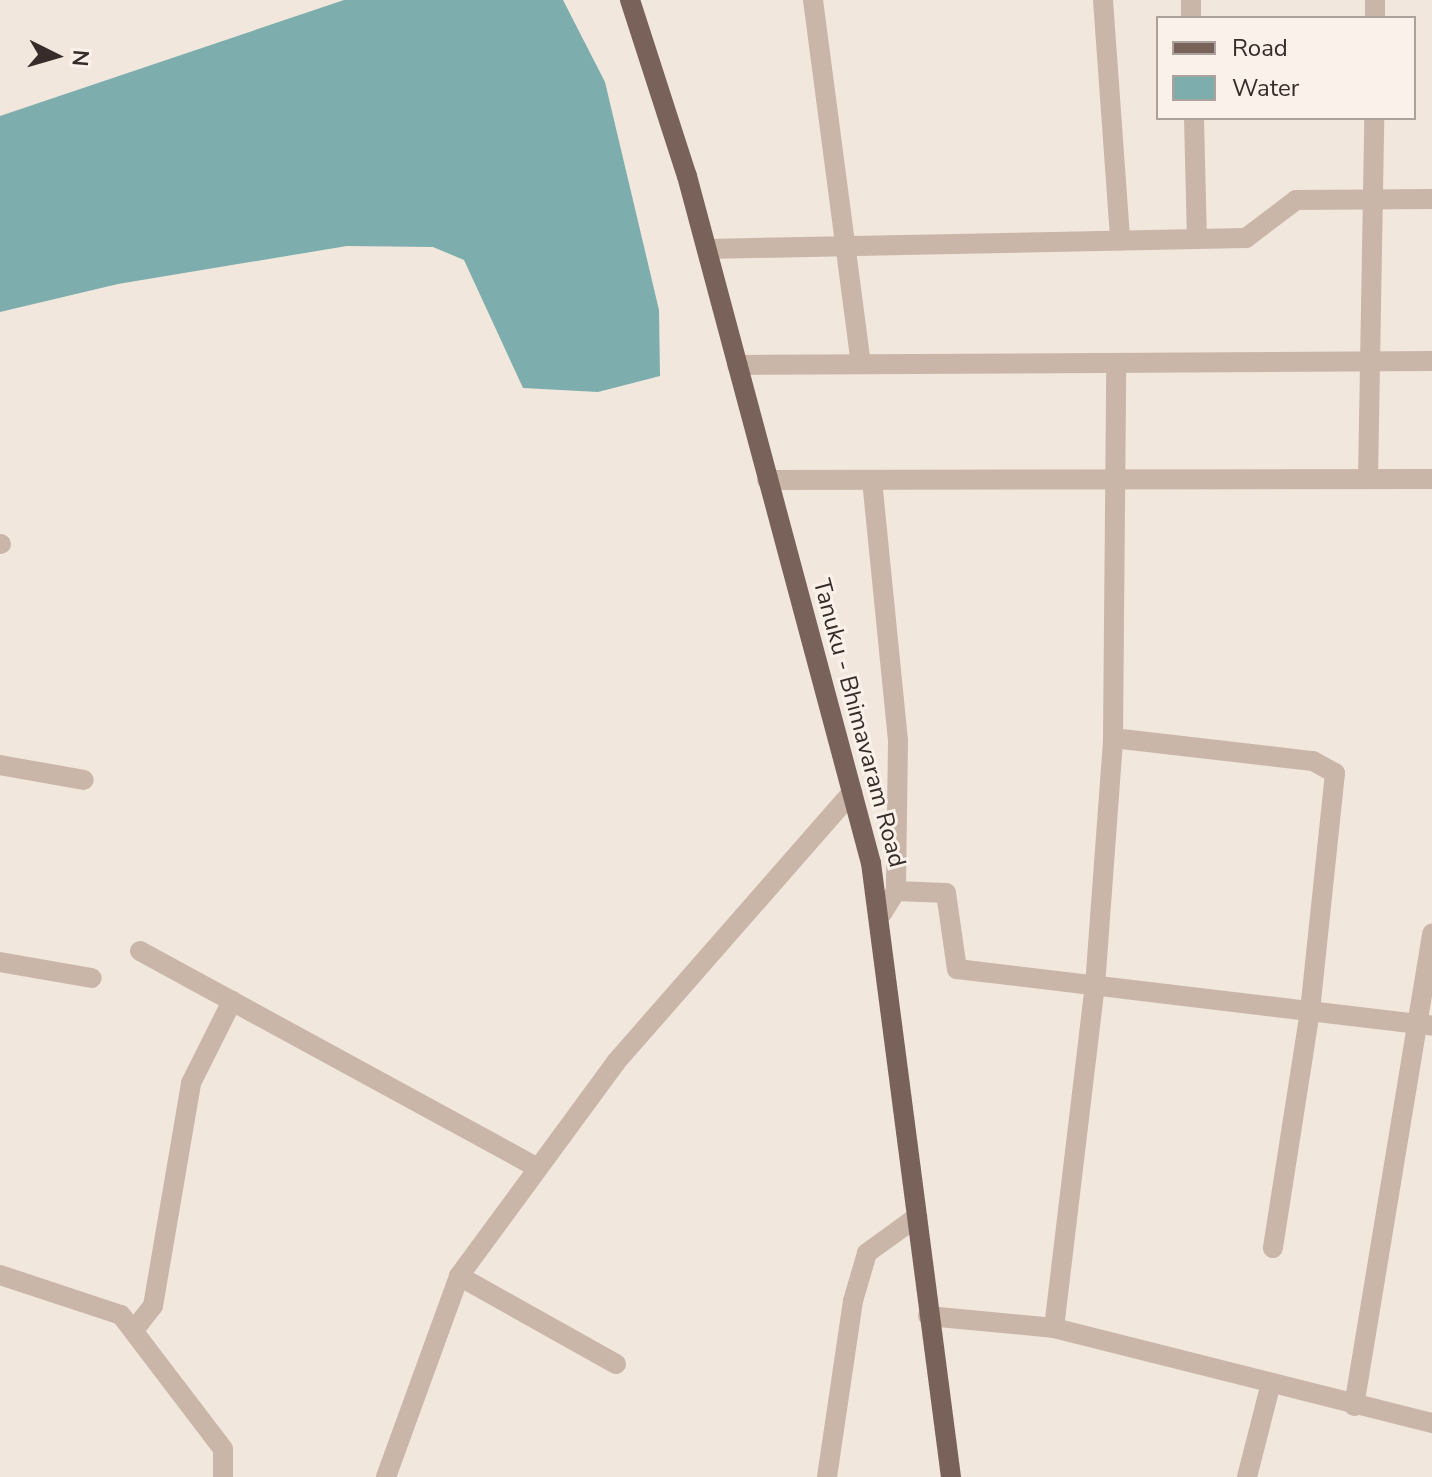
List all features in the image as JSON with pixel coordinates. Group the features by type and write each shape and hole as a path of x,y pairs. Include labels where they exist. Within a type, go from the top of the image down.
{"main road":[{"name":"Tanuku - Bhimavaram Road","path":"630,0 707,249 882,913 928,1316 951,1477"}],"street":[{"path":"813,0 850,246 861,364"},
{"path":"1103,0 1120,240"},
{"path":"1194,120 1197,239"},
{"path":"1368,479 1374,120"},
{"path":"707,249 1246,238 1296,200 1432,199"},
{"path":"737,365 1432,361"},
{"path":"1054,1328 1095,986 1113,738 1116,363"},
{"path":"767,480 1432,479"},
{"path":"872,480 898,742 896,891 882,913"},
{"path":"1113,738 1313,761 1335,773 1310,1011 1273,1248"},
{"path":"0,765 84,780"},
{"path":"386,1477 459,1276 535,1166 705,957 852,792"},
{"path":"896,891 946,893 957,969 1426,1025"},
{"path":"1354,1406 1426,1025 1432,933"},
{"path":"140,951 535,1166"},
{"path":"0,962 92,978"},
{"path":"134,1330 153,1306 191,1083 232,1001"},
{"path":"827,1477 853,1301 867,1253 917,1217"},
{"path":"0,1275 121,1315 192,1417 223,1449 223,1477"},
{"path":"459,1276 616,1364"},
{"path":"928,1316 1054,1328 1270,1387 1432,1423"},
{"path":"1247,1477 1270,1387"}],"water":[{"path":"344,0 563,0 605,82 659,310 660,376 598,392 523,388 464,260 433,247 347,246 118,284 0,312 0,116"}]}
